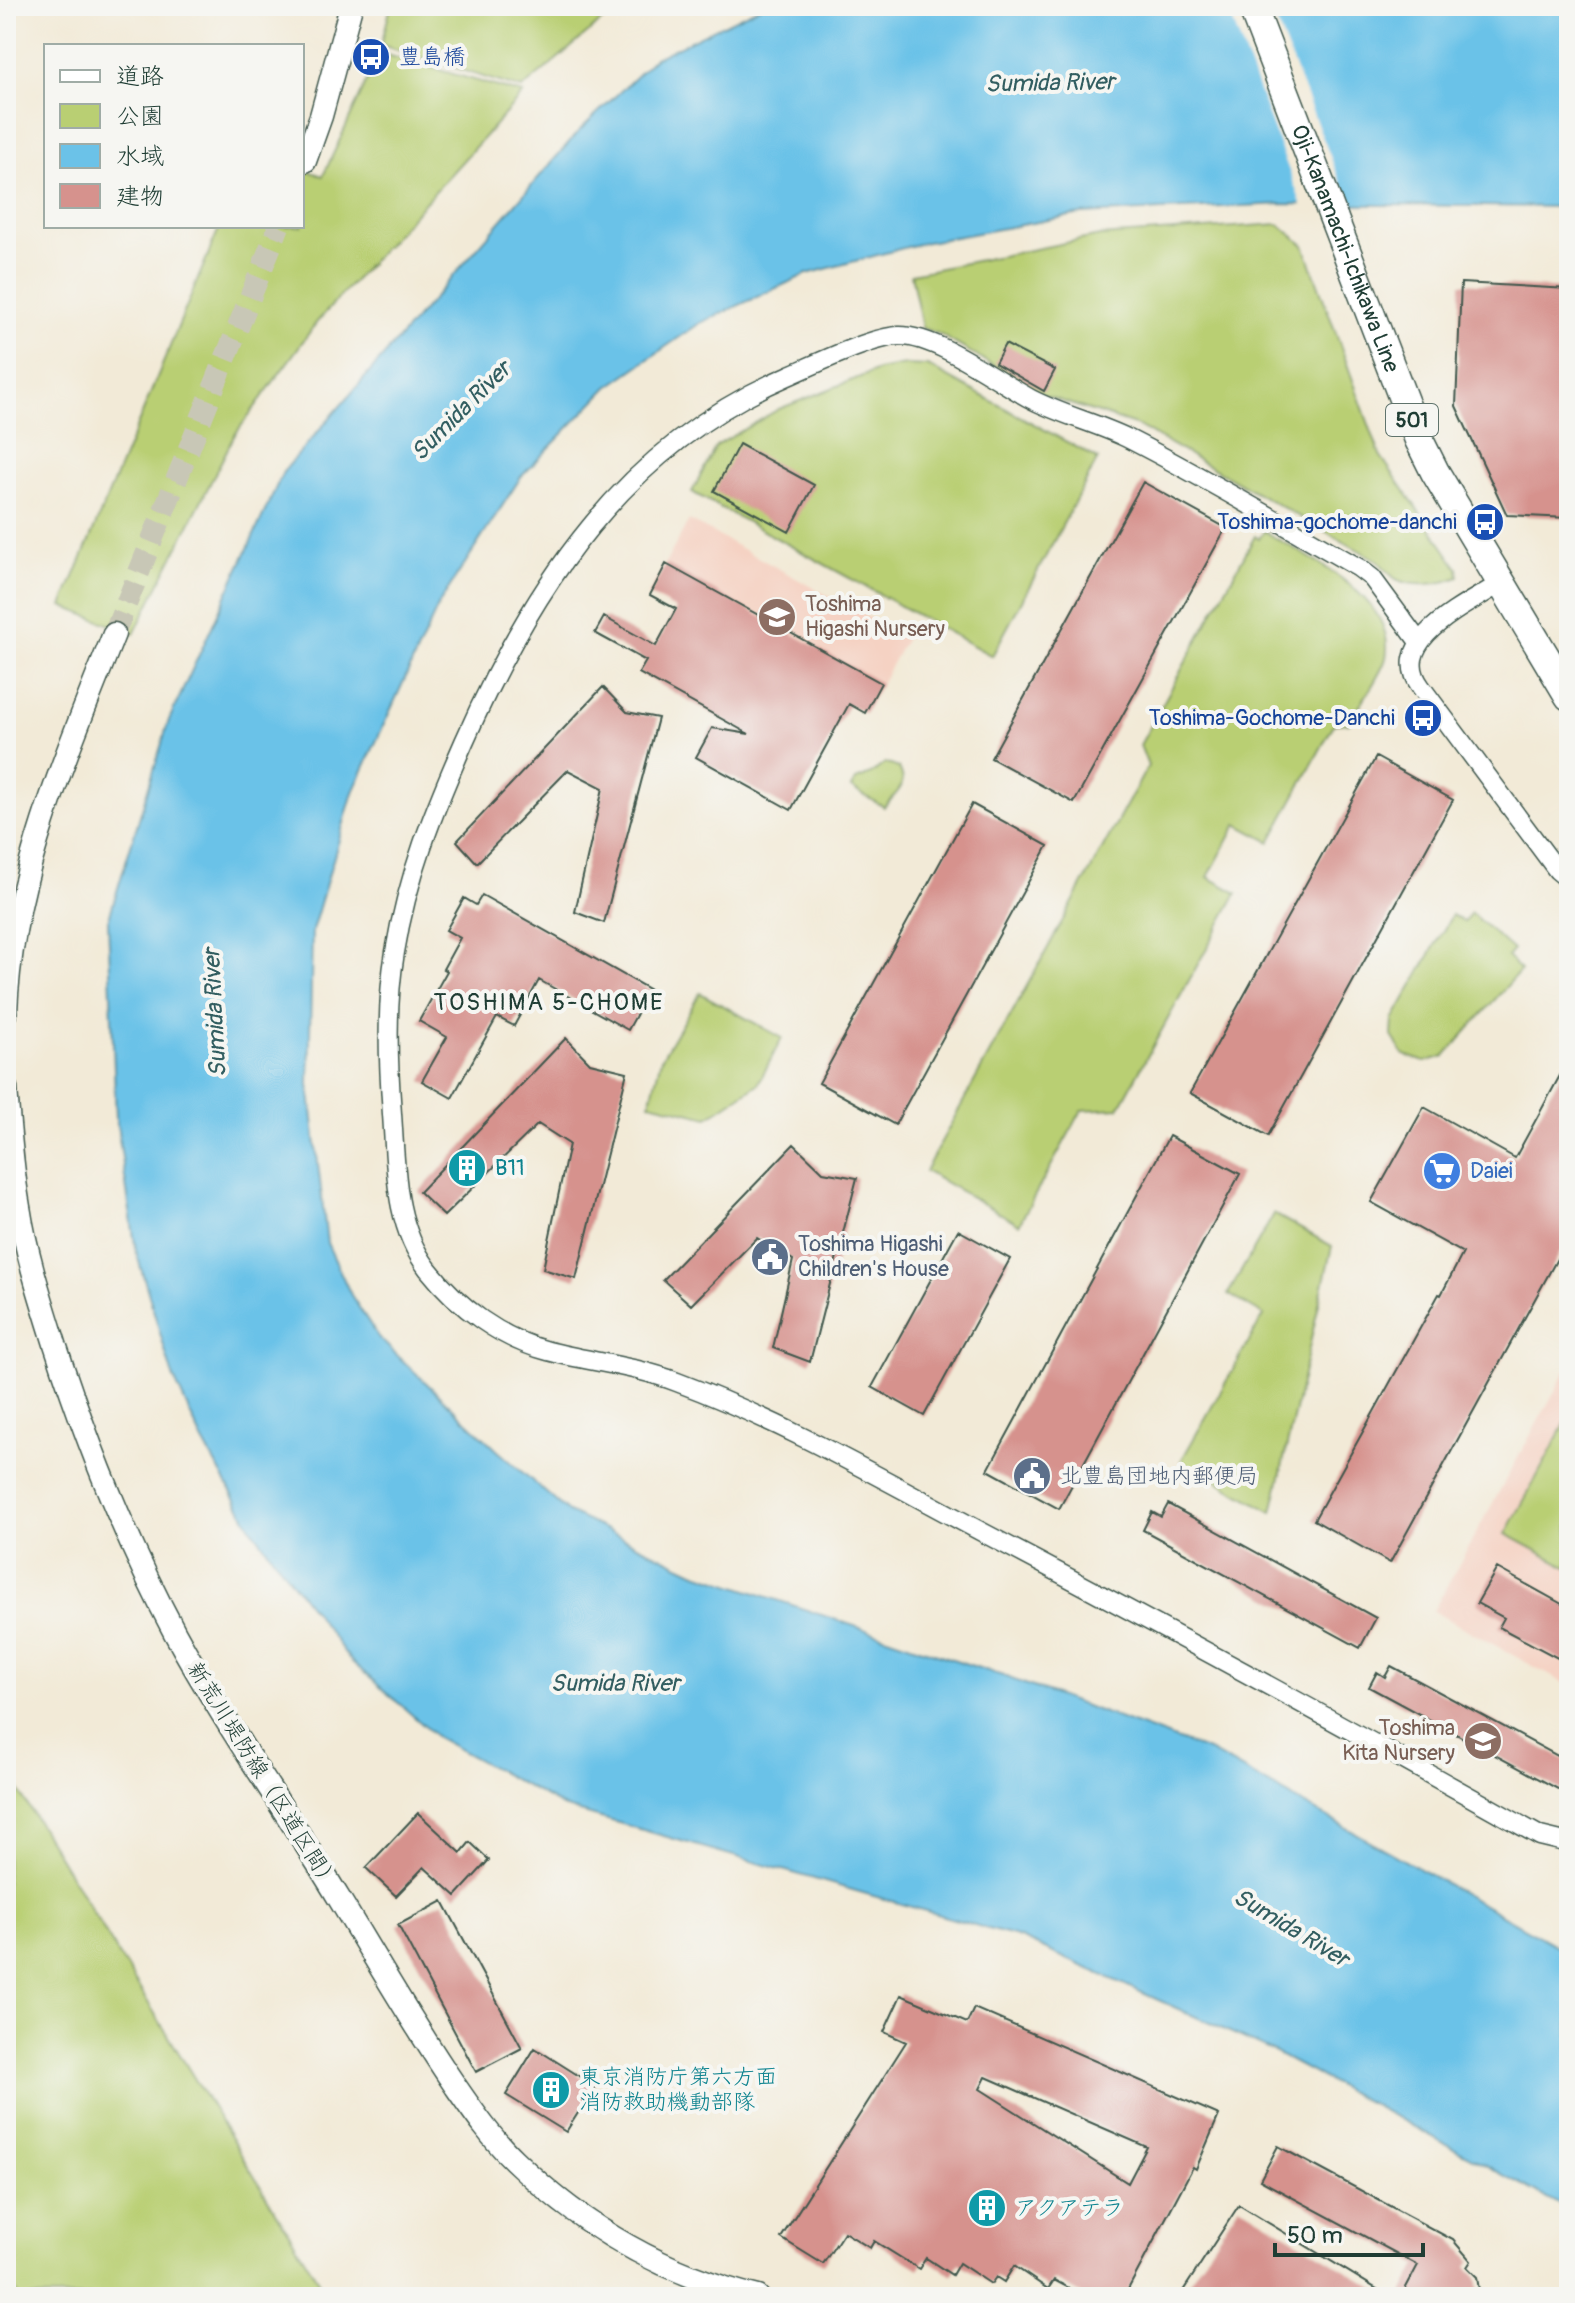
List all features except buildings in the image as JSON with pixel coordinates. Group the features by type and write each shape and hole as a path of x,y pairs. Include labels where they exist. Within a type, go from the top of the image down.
{"main road":[{"name":"Oji-Kanamachi-Ichikawa Line","path":"1252,6 1419,440 1569,696"}],"street":[{"path":"305,161 321,116 351,6"},
{"path":"1419,642 1372,578 1359,568 1125,437 1040,404 936,345 901,336 885,338 757,390 692,429 656,457 596,518 542,593 488,686 418,852 395,953 388,1069 399,1195 406,1229 425,1265 459,1302 506,1334 546,1350 625,1366 668,1379 744,1408 795,1432 1540,1836 1569,1843"},
{"path":"1501,583 1441,621 1419,642 1412,662 1415,679 1557,870 1569,880"},
{"path":"6,1012 13,940 26,872 114,634"},
{"name":"新荒川堤防線（区道区間）","path":"6,1088 19,1209 40,1298 96,1465 175,1632 431,2050 470,2107 510,2157 563,2205 616,2241 666,2268 716,2287 758,2297"}],"shaded area":[{"name":"Toshima Higashi Nursery","path":"689,520 906,638 865,713 648,595"},
{"path":"1566,1371 1569,1373 1569,1686 1433,1611"}],"green space":[{"path":"391,6 613,6 616,9 522,89 381,45"},
{"path":"380,53 523,94 317,322 234,436 134,634 62,606 219,228 304,228 304,170 323,176"},
{"path":"1279,224 1304,245 1380,455 1458,568 1459,577 1428,584 1396,579 1378,561 1138,426 1043,395 939,334 922,328 911,274 1100,236"},
{"path":"905,365 928,366 1098,459 992,656 692,492 716,446 779,409 878,370"},
{"path":"1264,531 1345,581 1364,598 1378,616 1386,636 1384,664 1349,723 1334,724 1270,842 1237,824 1208,877 1237,893 1119,1108 1082,1110 1019,1224 925,1171 1148,766 1140,745 1255,536 1259,539"},
{"path":"885,763 899,768 903,780 900,789 884,807 851,788 856,780 871,774"},
{"path":"1471,913 1513,950 1507,957 1521,970 1445,1056 1425,1062 1404,1055 1392,1036 1393,1020 1452,915 1464,922"},
{"path":"700,993 782,1038 758,1084 708,1117 650,1103 661,1059"},
{"path":"1274,1214 1332,1246 1272,1512 1181,1461 1264,1315 1228,1294"},
{"path":"1569,1417 1569,1568 1506,1534"},
{"path":"6,1770 328,2297 19,2297 6,2276"}],"water":[{"name":"Sumida River","path":"762,6 1569,6 1569,207 1283,204 1081,214 922,243 807,274 700,323 608,387 521,477 440,602 353,792 312,931 309,1084 327,1243 351,1295 379,1338 497,1450 568,1512 694,1572 1003,1676 1211,1752 1569,1953 1569,2218 1566,2208 1272,2051 1020,1938 566,1808 438,1738 351,1661 252,1529 201,1438 172,1374 136,1251 116,1118 108,921 169,720 283,472 578,132 655,58"}],"pier":[{"path":"1227,6 1270,6 1351,208 1303,208"}],"tunnel":[{"path":"114,634 278,228"}],"place":[{"name":"豊島橋","path":"371,57"},
{"name":"Toshima-gochome-danchi","path":"1485,522"},
{"name":"Toshima Higashi Nursery","path":"777,617"},
{"name":"Toshima-Gochome-Danchi","path":"1423,718"},
{"name":"B11","path":"467,1168"},
{"name":"Daiei","path":"1442,1171"},
{"name":"Toshima Higashi Children's House","path":"770,1257"},
{"name":"北豊島団地内郵便局","path":"1032,1476"},
{"name":"Toshima Kita Nursery","path":"1483,1741"},
{"name":"東京消防庁第六方面 消防救助機動部隊","path":"551,2090"},
{"name":"アクアテラ","path":"987,2208"}],"district":[{"name":"TOSHIMA 5-CHOME","path":"549,1002"}]}
